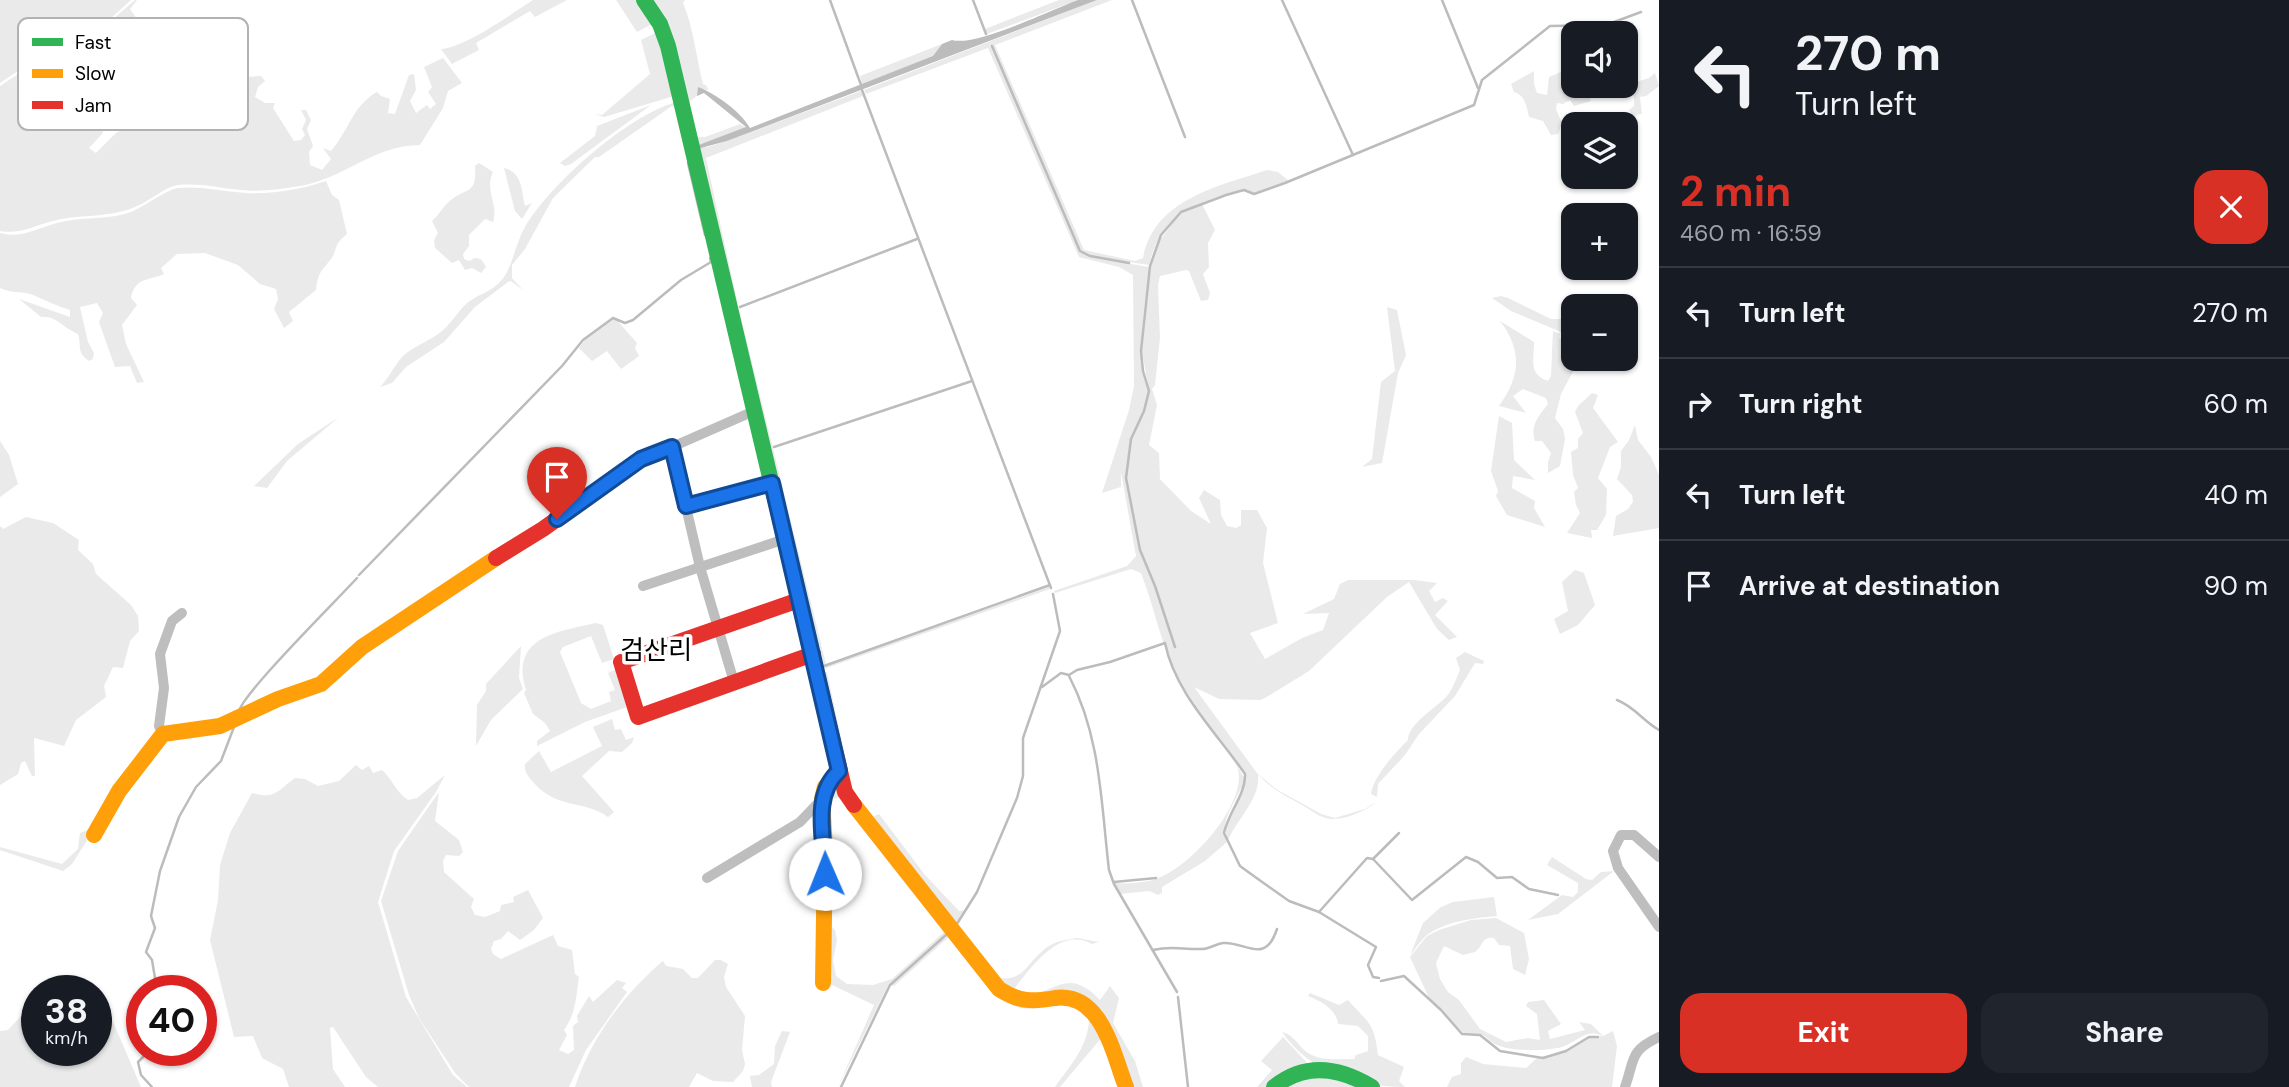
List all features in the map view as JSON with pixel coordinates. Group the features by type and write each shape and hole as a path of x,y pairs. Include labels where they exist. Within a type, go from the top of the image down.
{"street":[{"path":"643,0 660,24 668,46 845,792 854,808 999,989 1009,997 1023,1002 1069,997 1083,1002 1095,1015 1126,1087"},
{"path":"94,835 124,784 163,734 220,726 278,699 321,684 362,647 450,587 544,529 641,459 754,411"},
{"path":"672,447 700,567 734,682"},
{"path":"686,506 772,483"},
{"path":"643,586 785,539"},
{"path":"799,600 621,662 638,717 813,654"},
{"path":"163,734 159,726 164,688 160,654 172,621 182,613"},
{"path":"823,983 825,850 821,799 825,787 839,771"},
{"path":"707,878 800,822 821,799"},
{"path":"1659,857 1634,835 1621,835 1613,850 1618,868 1659,927"},
{"path":"1625,1087 1631,1061 1637,1052 1643,1044 1659,1037"},
{"path":"1274,1087 1287,1077 1314,1069 1347,1074 1371,1087"}],"shaded area":[{"path":"0,0 131,0 111,18 18,18 18,71 0,83"},
{"path":"137,0 130,9 136,18 114,18"},
{"path":"533,0 567,0 535,17 530,11 476,43 479,50 452,64 441,49 475,36"},
{"path":"616,0 638,0 654,23 637,32"},
{"path":"646,0 685,0 683,3 703,84 708,90 698,88 699,94 688,103 697,137 705,137 740,124 746,128 696,146 708,147 727,141 861,91 863,96 706,158 739,310 826,664 822,667 1049,587 1050,589 821,670 694,150"},
{"path":"1059,0 1078,0 987,34 985,29"},
{"path":"1078,0 1097,0 727,141 697,149 696,146 746,127 704,93 697,96 698,87 727,104 750,128 933,56 942,44 952,40 963,41 995,33"},
{"path":"1097,0 1112,0 995,45 1084,250 1135,261 1143,258 1150,238 1160,222 1174,208 1191,198 1267,170 1278,172 1289,181 1254,193 1230,193 1203,202 1190,209 1202,204 1215,230 1208,243 1209,267 1203,274 1210,293 1208,300 1201,301 1189,271 1160,276 1160,338 1155,385 1152,389 1157,405 1149,445 1159,453 1160,479 1191,511 1211,524 1199,498 1204,490 1220,500 1221,515 1227,526 1236,528 1241,525 1241,510 1257,510 1267,528 1263,563 1278,623 1250,633 1265,659 1302,638 1323,630 1329,613 1303,614 1334,599 1340,584 1348,580 1414,580 1437,583 1429,591 1435,602 1443,598 1448,601 1435,615 1457,637 1449,640 1437,629 1409,582 1387,597 1309,671 1261,700 1219,699 1194,687 1257,773 1276,789 1321,814 1335,818 1365,809 1376,802 1366,809 1339,819 1320,816 1278,791 1258,774 1252,800 1228,840 1227,823 1242,791 1246,774 1177,675 1166,651 1141,573 1131,569 1055,593 1054,591 1127,566 1136,556 1121,472 1121,487 1102,493 1134,386 1133,275 1119,267 1079,257 988,48 866,94 864,90","holes":["992,46 1081,250 1090,256 1149,265 1155,247 1142,351 1149,267 1090,257 1080,251","1177,217 1155,247 1158,239","1142,351 1149,392 1145,377"]},
{"path":"659,31 675,93 671,97 604,117 595,114 602,115 650,74 641,40"},
{"path":"942,44 934,56 862,84 860,76"},
{"path":"443,58 462,83 448,91 443,108 420,145 388,150 316,182 256,191 178,185 125,210 57,220 15,232 0,231 0,86 18,74 18,130 104,130 89,148 96,153 122,130 248,130 248,77 261,76 265,81 258,87 255,97 265,103 275,103 273,108 294,141 301,140 305,135 302,129 306,120 301,110 306,110 311,120 307,129 313,146 309,152 310,165 322,170 331,159 323,148 331,151 356,111 377,92 390,99 388,113 395,114 409,75 414,74 416,90 410,101 416,113 427,105 430,109 436,104 428,92 432,87 424,67"},
{"path":"1534,71 1537,93 1547,95 1549,77 1561,72 1561,98 1590,98 1591,101 1574,106 1570,100 1563,104 1557,103 1561,126 1558,134 1551,135 1543,121 1529,117 1525,102 1514,92 1511,84"},
{"path":"1655,73 1659,86 1646,96 1640,97 1642,114 1630,112 1634,106 1634,98 1638,98 1638,81"},
{"path":"680,101 750,411 746,409 678,107 672,106 599,157 595,157 553,198 525,249 512,265 512,278 523,290 511,281 508,282 475,307 444,342 406,367 392,383 380,387 406,353 438,334 467,303 499,283 507,272 525,227 537,209 572,171 638,120"},
{"path":"651,105 571,164 565,166 560,163 595,136 597,126"},
{"path":"479,163 493,172 490,185 493,222 485,219 469,235 469,246 463,254 464,259 469,261 481,259 486,267 481,273 472,268 465,270 459,260 452,263 435,248 434,240 438,233 432,221 448,202 473,186 475,166"},
{"path":"504,168 518,178 525,206 532,203 522,219 515,211"},
{"path":"326,181 332,195 339,200 347,234 320,273 316,290 289,312 293,321 284,328 274,309 278,299 276,289 260,284 238,265 205,253 177,254 161,268 164,274 136,286 131,298 137,305 122,325 126,344 144,382 137,383 130,366 115,367 99,322 103,313 97,303 80,307 88,342 94,353 93,359 89,361 81,352 78,334 56,320 41,317 19,299 70,317 70,310 29,294 0,288 0,233 22,234 66,221 122,215 178,188 270,193"},
{"path":"1492,298 1508,298 1551,319 1561,319 1561,332 1511,311"},
{"path":"1387,307 1397,310 1406,355 1398,373 1382,463 1362,467 1372,459 1381,382 1395,371"},
{"path":"615,318 637,343 635,348 639,356 621,369 607,351 592,361 579,348 589,335"},
{"path":"1500,321 1534,342 1535,370 1548,381 1551,376 1553,331 1560,334 1561,371 1573,371 1561,394 1555,418 1563,429 1565,439 1560,466 1548,473 1551,453 1542,441 1535,441 1534,430 1538,417 1548,404 1546,398 1523,389 1513,396 1526,413 1499,406 1515,374 1515,353"},
{"path":"1592,393 1598,395 1593,408 1618,442 1610,447 1598,478 1607,489 1606,515 1597,530 1591,530 1592,538 1567,533 1580,513 1574,492 1578,488 1573,475 1571,452 1578,448 1578,439 1583,433 1575,412"},
{"path":"1499,416 1512,423 1514,460 1535,480 1513,476 1512,488 1535,501 1534,508 1545,527 1507,515 1496,496 1498,491 1491,471"},
{"path":"339,417 287,461 267,488 254,486 298,444"},
{"path":"1635,425 1638,440 1651,457 1659,475 1659,528 1613,536 1616,516 1628,509 1633,502 1632,495 1617,479 1621,467 1621,451"},
{"path":"0,441 9,455 18,484 0,497"},
{"path":"26,517 53,523 79,540 78,550 93,564 96,574 131,605 138,616 139,631 130,641 123,668 113,667 104,686 106,697 76,720 64,746 34,738 35,776 32,776 25,761 21,763 18,774 0,785 0,526 3,529"},
{"path":"1575,570 1584,573 1595,605 1578,625 1560,634 1554,619 1568,611 1562,582"},
{"path":"596,623 603,625 614,659 602,663 591,636 563,647 560,652 581,703 591,709 611,701 609,692 615,690 608,673 618,668 627,707 585,722 537,746 537,741 550,731 545,723 533,714 524,693 525,658 540,640 552,634"},
{"path":"521,646 519,678 523,689 491,720 476,746 477,705 486,691 486,684"},
{"path":"1465,652 1484,661 1483,664 1475,663 1455,696 1378,784 1377,797 1371,794 1381,772 1408,740 1413,728 1449,693 1460,670 1456,658"},
{"path":"827,672 850,779 822,673"},
{"path":"612,719 615,730 621,729 626,740 634,737 632,743 622,752 609,751 582,776 614,812 608,817 590,808 552,797 527,774 525,764 539,751 551,772 602,746 593,727"},
{"path":"1228,751 1245,779 1227,818 1227,842 1205,861 1162,887 1162,893 1158,895 1149,891 1120,894 1114,883 1143,882 1166,875 1194,853 1220,824 1237,791 1239,776 1237,766"},
{"path":"356,765 362,770 369,766 373,773 382,770 408,800 417,798 445,775 394,851 378,902 406,997 453,1075 467,1087 378,1087 366,1077 333,1027 330,1028 333,1069 345,1087 289,1087 283,1069 262,1058 253,1036 234,1037 210,940 218,900 220,865 230,833 252,793 271,794 295,778 305,779 318,786 339,781"},
{"path":"837,781 842,796 860,820 999,991 1014,1001 1029,1004 1067,1001 1079,1004 1091,1015 1103,1036 1060,1087 1055,1087 1078,1054 1086,1036 1089,1016 1078,1009 1060,1004 1027,1009 1008,1003 990,986 951,935 894,986 891,985 949,932 889,984 838,1087 874,1005 830,984 827,975 828,923 835,930 837,940 833,960 836,976 847,984 873,985 892,979 946,930 840,797 825,801 828,788"},
{"path":"853,790 872,817 879,814 925,875 959,911 966,910 954,926 858,810"},
{"path":"439,792 435,821 459,840 463,852 459,856 446,855 443,861 444,872 474,899 471,907 475,915 485,917 500,911 501,905 514,902 513,897 528,890 543,918 534,930 520,940 508,931 501,939 494,941 491,949 493,954 501,959 553,935 558,946 572,950 575,974 579,977 573,1011 564,1030 567,1035 559,1050 568,1054 574,1050 573,1026 578,1022 577,1016 589,996 593,1002 617,980 626,983 622,988 627,992 586,1050 569,1087 469,1087 455,1073 419,1018 409,995 381,901 398,851"},
{"path":"88,830 91,834 72,864 63,871 0,850 0,847 62,864 78,849 80,833"},
{"path":"1552,857 1586,879 1592,880 1601,872 1614,871 1558,914 1528,920 1562,895 1573,897 1578,892 1578,883 1547,865"},
{"path":"1494,897 1497,916 1443,926 1427,935 1410,956 1423,923 1441,907 1453,902"},
{"path":"1496,918 1524,933 1529,959 1525,975 1513,969 1510,946 1499,945 1494,938 1484,940 1475,952 1463,955 1444,946 1436,963 1440,979 1448,992 1459,1000 1480,1029 1506,1042 1528,1038 1540,1040 1537,1014 1526,1006 1528,1002 1544,1000 1561,1024 1548,1031 1550,1039 1585,1030 1579,1022 1591,1024 1603,1036 1613,1031 1617,1046 1612,1087 1447,1087 1452,1077 1461,1074 1461,1063 1466,1057 1483,1064 1526,1068 1537,1058 1566,1051 1589,1038 1602,1036 1586,1034 1562,1047 1548,1049 1520,1050 1503,1047 1482,1035 1463,1033 1429,998 1410,957 1427,936 1471,920"},
{"path":"1077,938 1099,942 1092,944 1068,940 1057,945 1037,961 1014,989 1026,994 1036,994 1064,984 1074,984 1086,988 1100,1000 1110,986 1119,998 1113,1023 1135,1061 1143,1087 1129,1087 1086,1002 1030,1001 992,977 1011,978 1023,972 1049,946 1060,941"},
{"path":"715,960 728,964 724,977 726,987 745,1016 742,1050 745,1064 743,1071 733,1082 713,1081 697,1073 689,1087 575,1087 590,1051 610,1018 635,988 663,961 666,966 683,969 692,978 698,978"},
{"path":"1310,993 1339,1005 1348,1000 1372,1029 1378,1055 1404,1067 1399,1081 1405,1087 1370,1084 1336,1074 1321,1067 1293,1046 1282,1032 1292,1037 1309,1054 1321,1058 1354,1059 1356,1055 1368,1051 1368,1036 1358,1026 1338,1024 1335,1014 1323,1003 1308,996"},
{"path":"21,1016 21,1066 112,1066 112,1020 126,1052 126,1066 132,1066 141,1087 0,1087 0,1031 8,1030"},
{"path":"782,1031 790,1032 771,1082 772,1087 752,1087 750,1076 759,1075 774,1064 775,1046"},
{"path":"1283,1037 1310,1066 1271,1087 1257,1087 1272,1070 1261,1061"},
{"path":"1314,1073 1367,1087 1279,1087"}],"waterway":[{"path":"830,0 861,85"},
{"path":"973,0 986,34"},
{"path":"1132,0 1185,137"},
{"path":"1282,0 1353,155"},
{"path":"1442,0 1478,88"},
{"path":"1175,647 1140,550 1126,478 1131,439 1144,411 1149,391 1141,351 1150,266 1161,235 1181,212 1226,195 1244,190 1254,194 1285,183 1474,105 1482,80 1550,26 1606,25 1641,12"},
{"path":"992,46 1080,251 1090,256 1129,263"},
{"path":"862,90 1051,588"},
{"path":"688,163 705,235"},
{"path":"740,307 917,239"},
{"path":"359,575 562,366 583,340 613,318 625,323 633,320 681,280 711,262 710,258"},
{"path":"774,447 972,381"},
{"path":"239,712 243,703 272,668 357,578"},
{"path":"824,666 1050,585"},
{"path":"955,927 977,892 1017,798 1023,776 1023,738 1060,631 1053,594"},
{"path":"1042,687 1061,673 1069,675 1077,670 1165,643 1170,661 1187,696 1245,774 1243,789 1224,833 1240,866 1289,901 1319,912 1376,947 1368,965 1373,977 1379,978"},
{"path":"1069,676 1080,699 1094,747 1109,870 1114,884 1177,992"},
{"path":"1617,700 1659,730"},
{"path":"154,975 152,960 146,952 155,928 151,916 160,871 179,817 196,787 221,761 234,727"},
{"path":"1373,859 1399,833"},
{"path":"1319,912 1367,858 1373,859 1412,900 1466,857 1478,862 1497,878 1512,877 1529,889 1558,895"},
{"path":"1114,882 1156,878"},
{"path":"1153,950 1205,949 1223,943 1260,949 1267,947 1277,929"},
{"path":"841,1087 890,985 947,934"},
{"path":"1381,981 1404,976 1441,1010 1462,1034 1480,1035 1500,1051 1543,1058 1566,1051 1589,1037 1598,1037"},
{"path":"1178,997 1188,1087"},
{"path":"139,1066 141,1075 152,1087"}],"traffic: fast":[{"path":"644,0 660,24 668,46 795,583"},
{"path":"1274,1087 1298,1074 1322,1070 1347,1075 1372,1087"}],"traffic: slow":[{"path":"94,835 119,791 163,734 220,726 278,699 321,684 362,647 496,558"},
{"path":"823,983 825,850 822,799 825,787 839,770"},
{"path":"854,805 999,989 1026,1000 1071,999 1084,1005 1095,1015 1110,1043 1126,1087"}],"traffic: jam":[{"path":"496,558 543,529 641,459 672,447"},
{"path":"795,583 845,792 854,805"},
{"path":"799,600 621,662 638,717 813,654"}],"district":[{"name":"검산리","path":"656,650"}],"route":[{"path":"557,519 641,459 672,447 686,506 772,483 818,671 839,771 830,779 821,799 825,874"}]}
